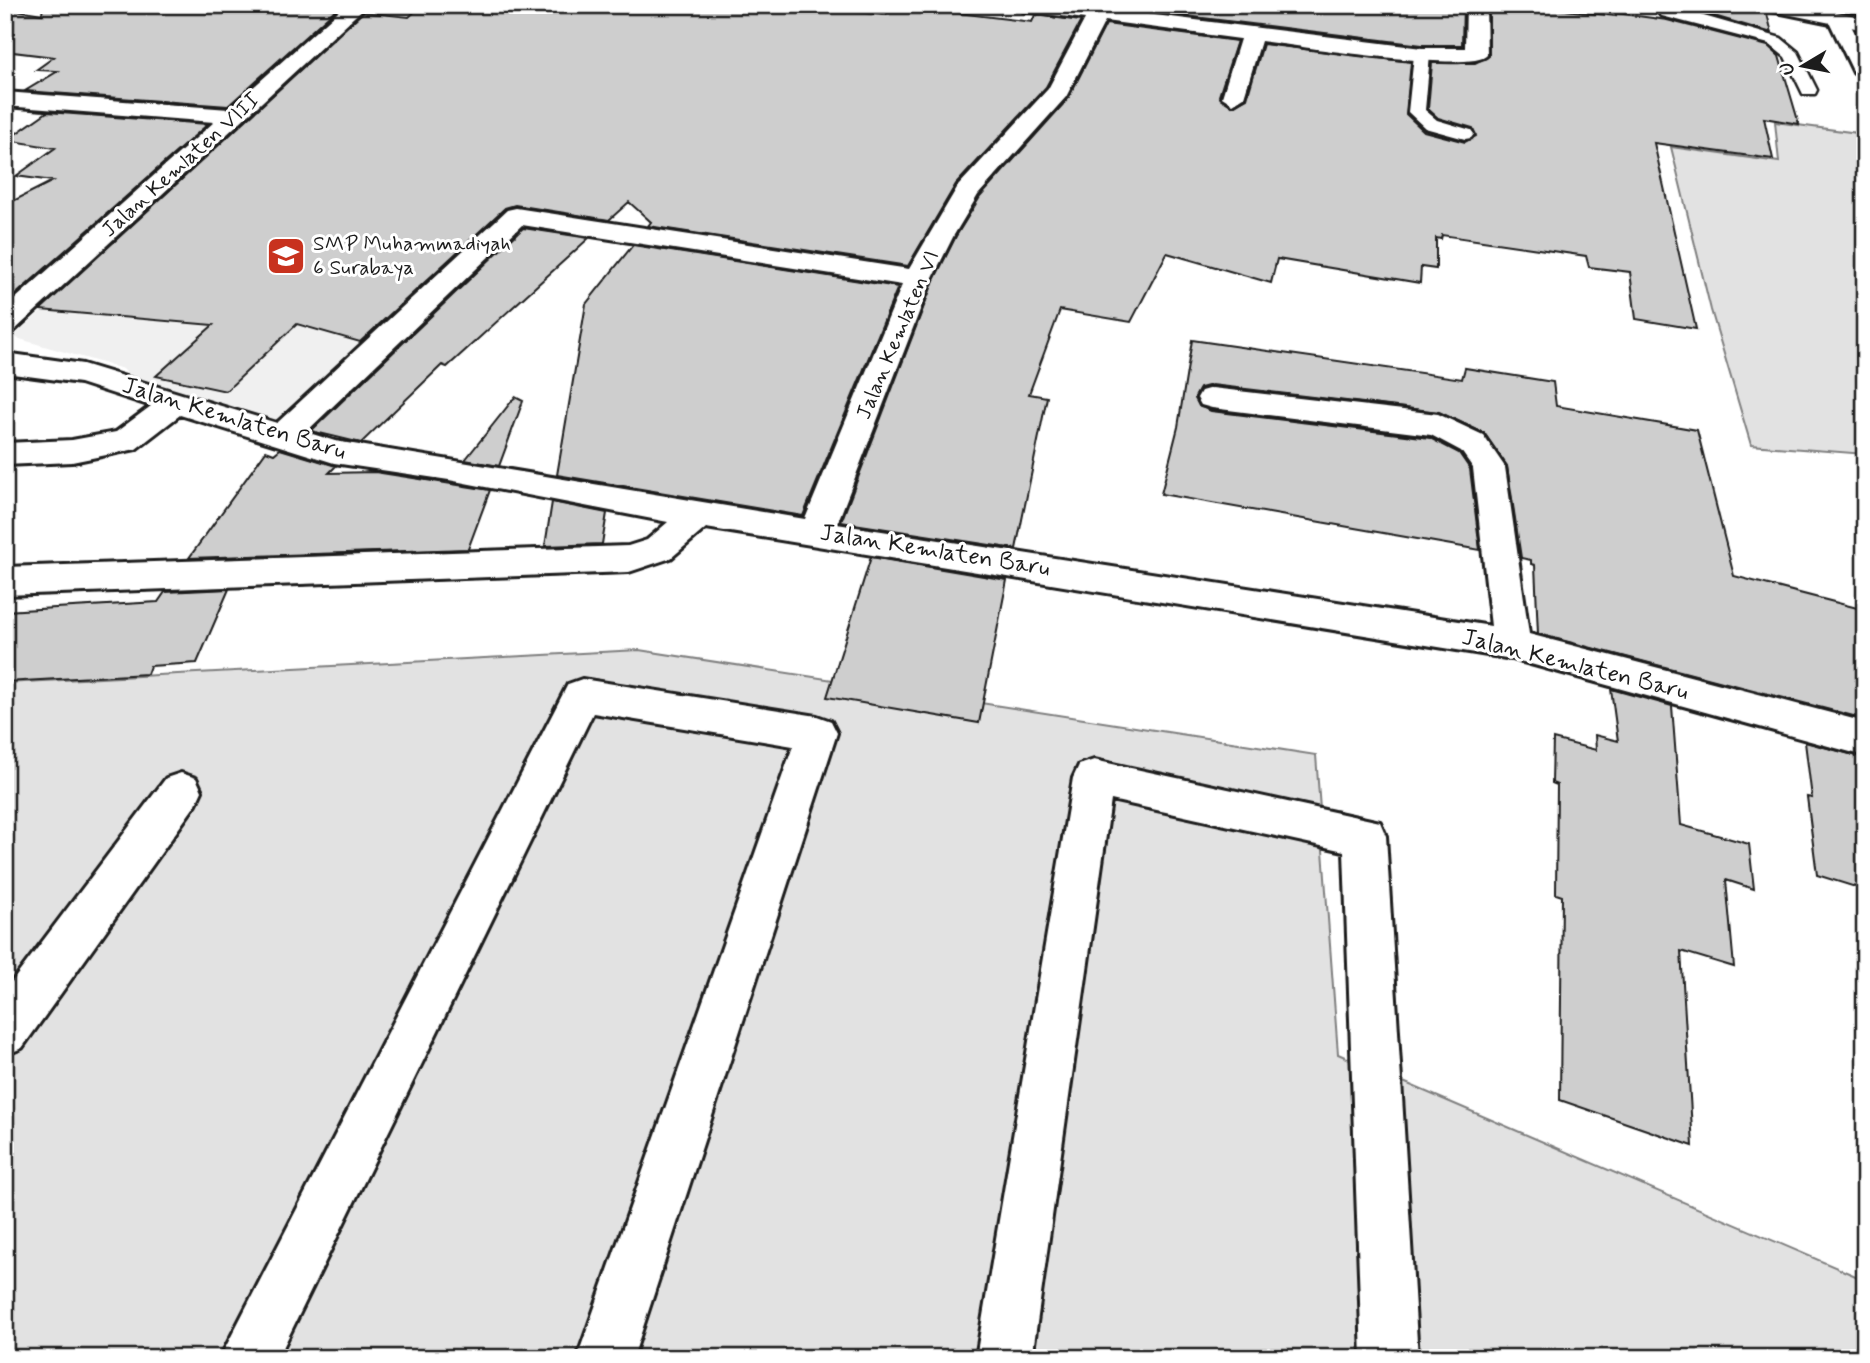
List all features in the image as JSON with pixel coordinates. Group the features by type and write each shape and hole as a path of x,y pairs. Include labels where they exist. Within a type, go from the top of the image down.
{"street":[{"name":"Jalan Kemlaten VIII","path":"5,324 357,5"},
{"path":"1023,5 1422,55 1476,55 1476,5"},
{"path":"1772,5 1865,24"},
{"name":"Jalan Kemlaten VI","path":"817,532 918,279 967,191 1058,92 1098,14"},
{"path":"1838,19 1865,73"},
{"path":"1233,97 1253,32"},
{"path":"5,99 235,116"},
{"path":"283,436 516,216 918,279"},
{"name":"Jalan Kemlaten Baru","path":"5,363 83,374 334,453 502,478 699,515 1512,645 1865,739"},
{"path":"1212,398 1438,425 1472,443 1489,467 1512,645"},
{"path":"5,454 72,451 125,441 177,402"},
{"path":"5,581 629,559 659,548 699,515"},
{"path":"248,1358 582,695 817,733 605,1358"},
{"path":"1004,1358 1094,778 1365,836 1390,1358"},
{"path":"5,1031 181,792"}],"lane":[{"path":"1654,5 1667,13 1774,41 1792,55 1809,90"},
{"path":"1422,55 1416,112 1431,124 1465,134"}],"shaded area":[{"path":"1775,122 1865,134 1865,454 1751,445 1711,310 1671,147 1779,162"},
{"name":"SMP Muhammadiyah 6 Surabaya","path":"184,182 535,189 409,317 274,423 140,386 123,369 13,337"},
{"path":"639,650 1316,755 1338,1054 1865,1280 1865,1358 5,1358 5,683"}],"building":[{"path":"43,5 301,5 336,9 228,106 25,91 58,71 36,70 54,57 5,51 5,8 42,14"},
{"path":"422,5 737,5 775,10 779,5 785,5 885,15 893,5 1032,22 1035,15 1081,21 1046,87 956,184 908,266 648,226 651,222 629,202 609,220 515,205 505,208 360,342 297,324 226,391 156,376 213,325 40,310 363,12 409,17"},
{"path":"1097,5 1463,5 1462,45 1422,45"},
{"path":"1489,5 1524,5 1667,20 1768,46 1779,56 1799,124 1764,118 1773,159 1654,143 1696,329 1636,319 1630,272 1589,267 1586,256 1442,235 1441,239 1436,238 1436,269 1421,267 1420,283 1277,259 1271,283 1167,253 1131,322 1060,310 1029,394 1047,397 1016,549 841,522 934,280 956,236 980,197 1068,99 1106,24 1237,41 1219,96 1232,106 1247,98 1263,44 1411,62 1406,114 1424,131 1465,142 1476,136 1473,128 1438,118 1428,109 1432,63 1475,63 1489,56"},
{"path":"1697,5 1759,5 1766,10 1772,33 1697,11"},
{"path":"47,112 208,124 5,304 5,205 53,181 16,176 55,148 7,140"},
{"path":"523,228 589,238 447,367 442,365 361,443 311,431"},
{"path":"633,245 898,287 803,516 557,475 586,304"},
{"path":"1192,340 1462,379 1465,368 1553,382 1556,406 1697,430 1734,576 1865,610 1865,719 1538,634 1535,565 1531,564 1531,560 1521,558 1507,466 1484,433 1439,412 1212,385 1200,388 1195,397 1199,406 1211,411 1430,438 1459,453 1470,469 1480,550 1161,494 1178,427"},
{"path":"515,397 523,401 499,466 465,460"},
{"path":"280,449 336,466 329,473 375,472 490,490 468,549 189,558 266,451 274,454"},
{"path":"552,502 607,513 602,544 545,546"},
{"path":"871,557 1007,580 979,723 827,697"},
{"path":"229,589 197,663 150,666 147,674 5,682 5,611 158,602 165,592"},
{"path":"1611,689 1672,706 1681,825 1749,844 1754,889 1726,880 1734,967 1681,951 1693,1146 1560,1100 1562,896 1556,894 1557,785 1552,783 1553,739 1596,750 1595,735 1618,741"},
{"path":"1805,742 1865,758 1865,890 1817,875 1807,797 1812,798"}],"place":[{"name":"SMP Muhammadiyah 6 Surabaya","path":"286,256"}]}
